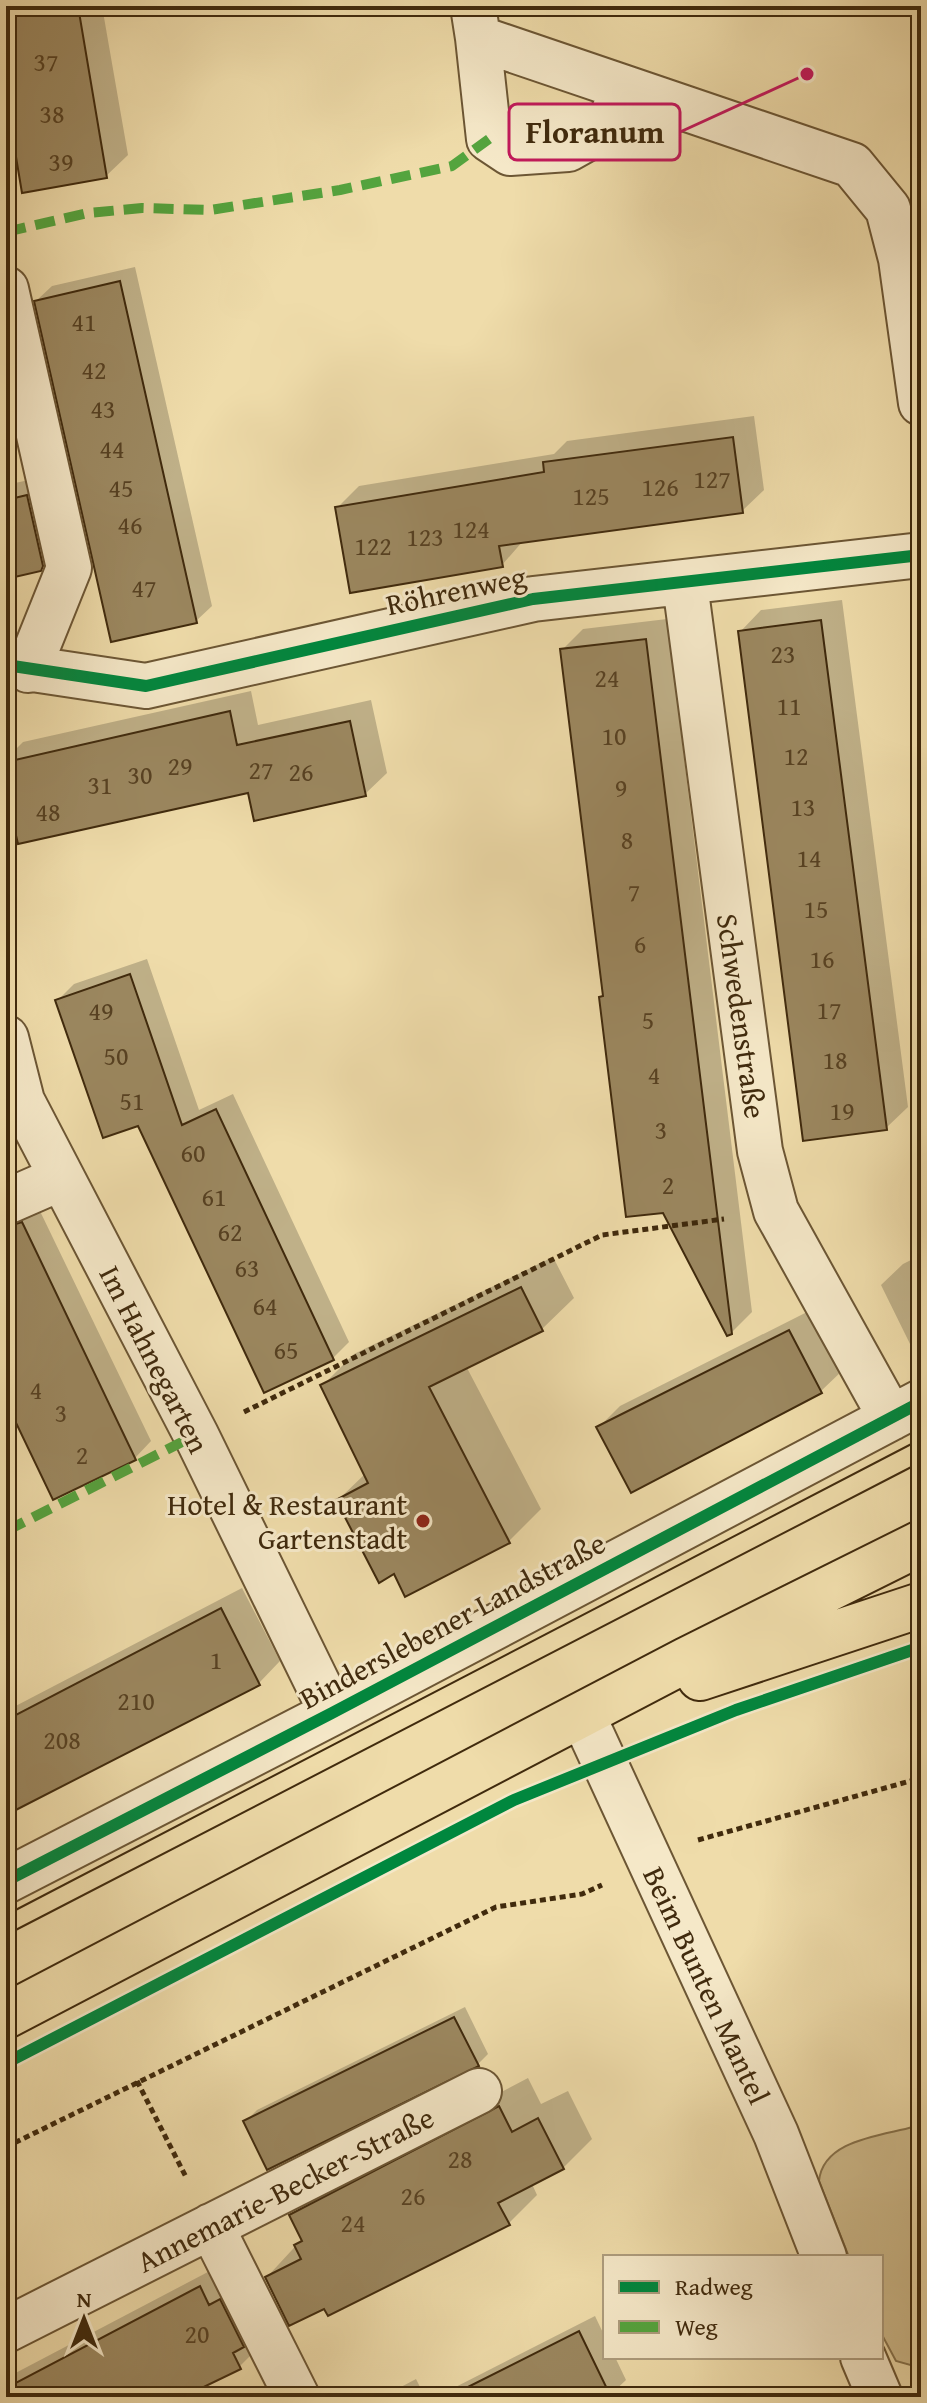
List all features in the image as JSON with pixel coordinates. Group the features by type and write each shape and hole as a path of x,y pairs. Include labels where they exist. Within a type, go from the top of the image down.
{"main road":[{"path":"6,2016 686,1660 921,1543"},
{"path":"583,1716 921,1605"}],"street":[{"path":"476,22 622,88 852,165 888,209 901,259 921,403"},
{"path":"476,22 489,139 510,153 568,149 609,126 622,88"},
{"path":"6,289 69,568 17,668"},
{"name":"Röhrenweg","path":"17,668 146,686 533,599 921,555"},
{"name":"Schwedenstraße","path":"685,584 760,1151 776,1211 906,1410"},
{"name":"Im Hahnegarten","path":"6,1038 22,1101 196,1435 332,1713"},
{"path":"6,1202 61,1178"},
{"name":"Binderslebener Landstraße","path":"6,1881 906,1410"},
{"name":"Beim Bunten Mantel","path":"583,1716 776,2134 823,2255"},
{"name":"Annemarie-Becker-Straße","path":"6,2330 479,2091"},
{"path":"211,2226 297,2397"},
{"path":"864,2359 880,2397"}],"path":[{"path":"196,1435 602,1235 776,1211"},
{"path":"6,2147 496,1907 582,1894 699,1840 921,1778"},
{"path":"137,2081 211,2226"}],"shaded area":[{"path":"921,2127 921,2364 914,2366 896,2361 883,2337 883,2255 848,2255 819,2181 823,2167 831,2157 842,2148 870,2137"}],"building":[{"path":"6,6 78,6 107,178 22,193 6,97"},
{"path":"120,281 197,623 111,642 34,301"},
{"path":"733,437 743,513 499,546 503,567 350,593 335,507 544,472 543,462"},
{"path":"27,495 43,566 41,571 6,579 6,500"},
{"path":"821,620 887,1130 803,1141 738,631"},
{"path":"646,639 732,1334 727,1336 663,1213 626,1217 599,997 603,996 560,649"},
{"path":"230,711 237,745 350,721 366,796 254,821 248,793 18,844 6,793 6,762"},
{"path":"130,974 182,1125 216,1109 334,1360 264,1393 138,1126 103,1138 55,1000"},
{"path":"22,1222 136,1460 53,1500 6,1402 6,1227"},
{"path":"521,1287 543,1331 429,1387 510,1543 405,1597 394,1574 379,1583 336,1500 368,1483 320,1385"},
{"path":"789,1330 822,1393 631,1493 596,1427"},
{"path":"221,1608 260,1685 6,1815 6,1720"},
{"path":"454,2017 479,2066 267,2170 243,2121"},
{"path":"499,2106 512,2132 538,2118 564,2169 498,2203 510,2225 328,2316 324,2309 289,2326 265,2277 301,2259 294,2245 302,2241 289,2215"},
{"path":"200,2286 209,2305 220,2299 244,2347 233,2353 241,2369 183,2397 6,2397 6,2388"},
{"path":"579,2331 611,2397 448,2397"}],"tram line":[{"path":"6,1915 921,1439"},
{"path":"6,1935 921,1462"}],"marked path":[{"path":"6,232 88,213 142,208 210,210 340,190 452,166 489,139"},
{"path":"6,1531 196,1435"}],"cycle path":[{"path":"6,665 146,686 533,599 921,555"},
{"path":"6,1881 921,1402"},
{"path":"6,2063 514,1800 736,1710 921,1647"}],"place":[{"name":"Floranum","path":"807,74"},
{"name":"Hotel & Restaurant Gartenstadt","path":"423,1521"}]}
